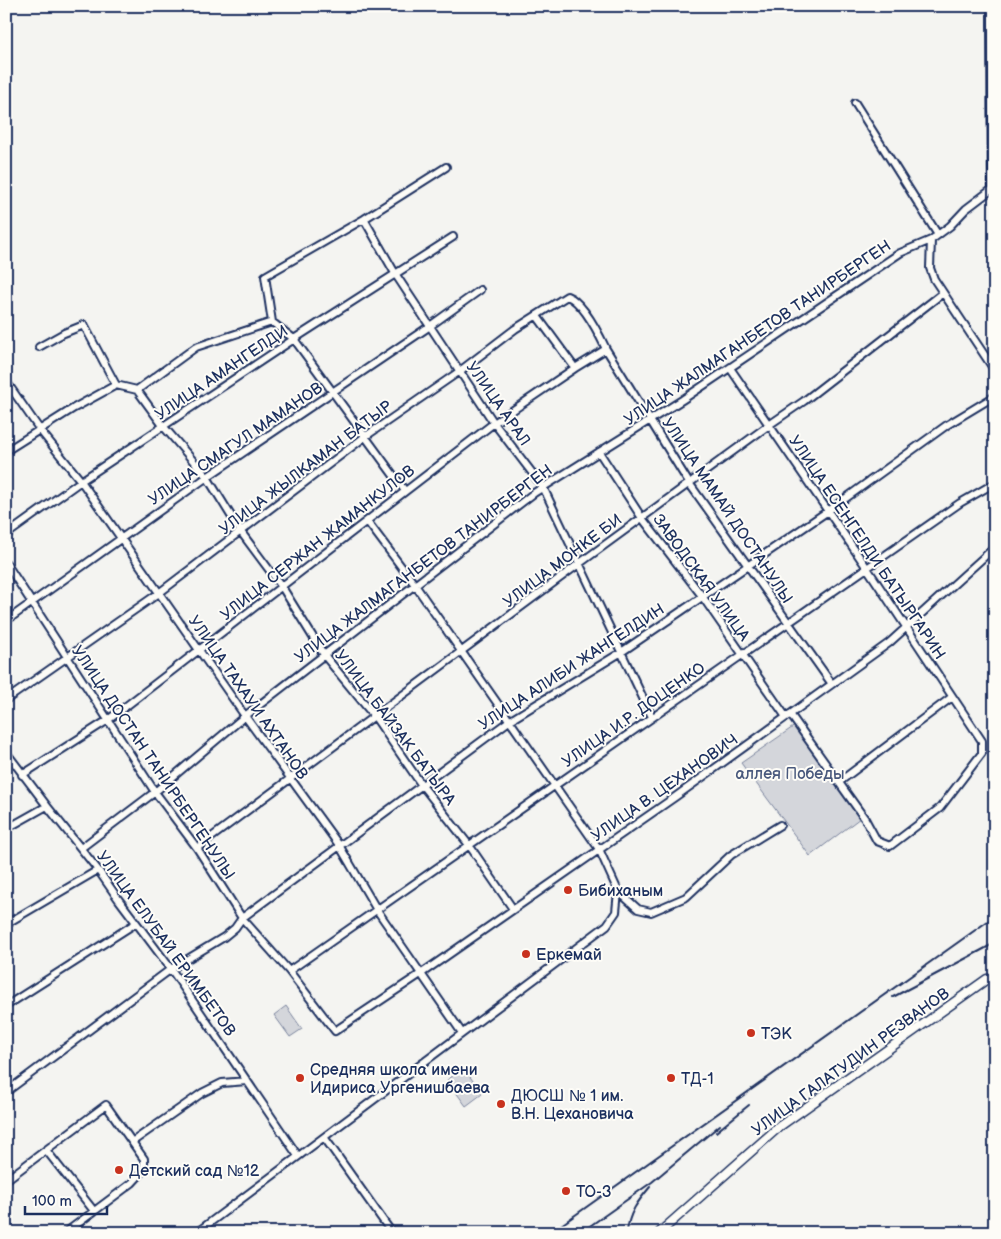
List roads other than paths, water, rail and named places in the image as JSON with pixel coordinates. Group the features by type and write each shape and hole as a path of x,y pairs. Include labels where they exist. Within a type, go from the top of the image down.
{"street":[{"path":"991,6 993,188"},
{"path":"855,104 938,234"},
{"path":"405,491 294,339 272,322 265,276 364,219 446,167"},
{"name":"УЛИЦА ЖАЛМАГАНБЕТОВ ТАНИРБЕРГЕН","path":"81,848 155,792 244,716 543,487 651,420 900,253 931,240 993,188"},
{"name":"УЛИЦА АРАЛ","path":"364,219 396,275 494,422 543,487 580,563 620,653 652,717"},
{"name":"УЛИЦА АМАНГЕЛДИ","path":"6,535 81,481 294,339 454,237"},
{"path":"931,240 930,268 934,279 995,371"},
{"name":"УЛИЦА СМАГУЛ МАМАНОВ","path":"6,621 207,477 334,392 480,290"},
{"name":"УЛИЦА МОНКЕ БИ","path":"197,848 769,424 804,402 943,293"},
{"name":"УЛИЦА ЖЫЛКАМАН БАТЫР","path":"6,700 159,593 366,436 460,371 516,329 567,296 574,298 597,330 606,349"},
{"path":"537,316 575,368"},
{"path":"6,451 74,408 116,385 137,390 196,347 272,322"},
{"path":"39,348 64,332 84,325 116,385"},
{"name":"УЛИЦА СЕРЖАН ЖАМАНКУЛОВ","path":"22,774 108,720 494,422 606,349"},
{"name":"УЛИЦА МАМАЙ ДОСТАНУЛЫ","path":"606,349 689,483 832,684"},
{"name":"УЛИЦА ЕСЕНГЕЛДИ БАТЫРГАРИН","path":"730,368 867,568 982,741"},
{"name":"УЛИЦА ТАХАУИ АХТАНОВ","path":"6,381 40,430 81,481 244,716 339,846 377,910 462,1033"},
{"name":"УЛИЦА БАЙЗАК БАТЫРА","path":"137,390 164,427 207,477 241,532 282,587 324,655 375,717 421,784 469,845 513,909"},
{"name":"УЛИЦА АЛИБИ ЖАНГЕЛДИН","path":"6,1092 171,969 224,937 235,928 242,918 421,784 509,721 620,653 828,511 947,424 995,396"},
{"name":"ЗАВОДСКАЯ УЛИЦА","path":"599,452 642,518 702,596 742,655 865,818 877,841 890,846 940,808 982,753 982,741"},
{"name":"УЛИЦА И.Р. ДОЦЕНКО","path":"289,971 960,503 995,483"},
{"path":"366,521 414,585 599,849 618,891 638,909 651,912 686,898 731,855 780,825"},
{"name":"УЛИЦА В. ЦЕХАНОВИЧ","path":"335,1031 422,973 675,797 832,684 906,628 995,547"},
{"name":"УЛИЦА ДОСТАН ТАНИРБЕРГЕНУЛЫ","path":"6,563 155,792 197,848 242,918 289,971 335,1031"},
{"path":"839,782 952,697"},
{"name":"УЛИЦА ЕЛУБАЙ ЕРИМБЕТОВ","path":"7,755 98,870 171,969 298,1156"},
{"path":"6,829 46,806"},
{"path":"6,924 98,870"},
{"path":"196,1233 607,925 616,912 618,891"},
{"path":"6,1006 136,923"},
{"name":"УЛИЦА ГАЛАТУДИН РЕЗВАНОВ","path":"659,1233 780,1126 987,979 995,979"},
{"path":"132,1142 202,1093 222,1083 247,1081"},
{"path":"6,1180 106,1105 144,1159 144,1170 132,1183 64,1233"},
{"path":"324,1137 392,1233"},
{"path":"46,1150 94,1211"}],"railway":[{"path":"550,1233 995,916"},
{"path":"893,997 995,943"},
{"path":"716,1132 749,1105"},
{"path":"580,1233 652,1182 720,1125"},
{"path":"627,1233 629,1220 634,1208 650,1187"}],"place":[{"name":"Бибиханым","path":"568,890"},
{"name":"Еркемай","path":"526,954"},
{"name":"ТЭК","path":"751,1033"},
{"name":"Средняя школа имени Идириса Ургенишбаева","path":"300,1078"},
{"name":"ТД-1","path":"671,1078"},
{"name":"ДЮСШ № 1 им. В.Н. Цехановича","path":"501,1104"},
{"name":"Детский сад №12","path":"119,1170"},
{"name":"ТО-3","path":"566,1191"}],"park label":[{"name":"аллея Победы","path":"790,773"}]}
